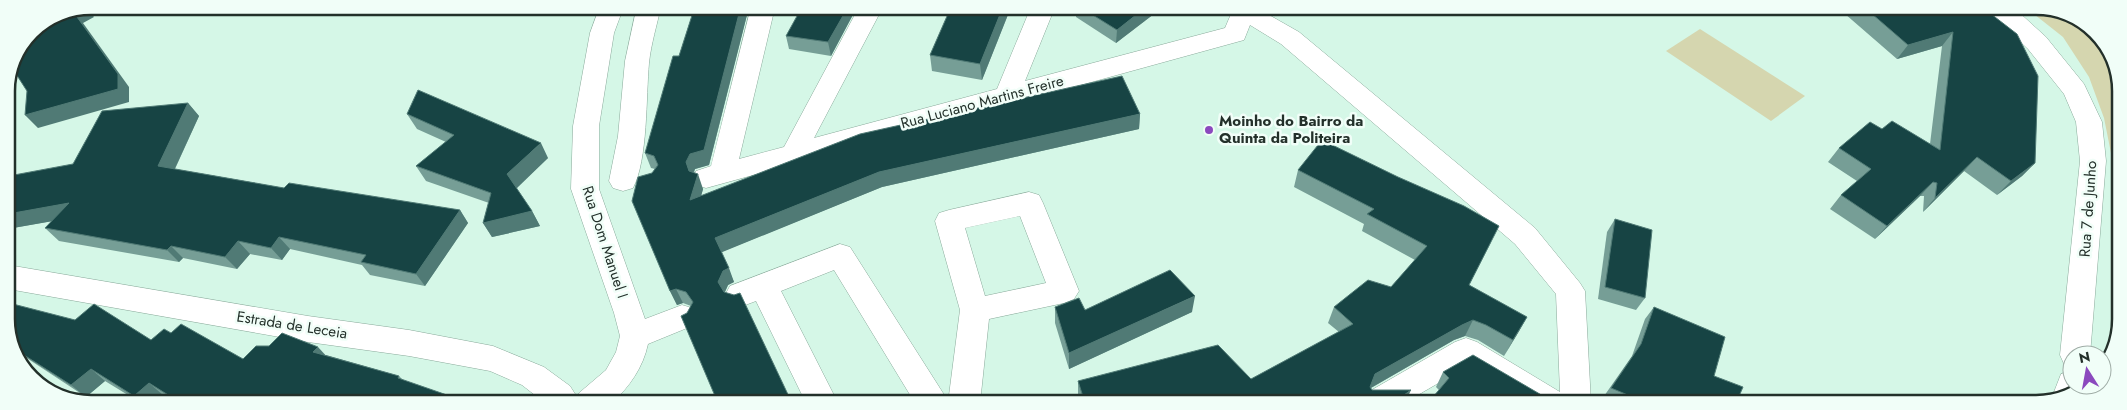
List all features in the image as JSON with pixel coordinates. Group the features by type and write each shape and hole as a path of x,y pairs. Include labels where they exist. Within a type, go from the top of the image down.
{"street":[{"name":"Rua Dom Manuel I","path":"609,15 602,33 586,126 585,189 629,313 635,336"},
{"path":"585,189 635,180 631,136 636,61 647,15"},
{"name":"Rua Luciano Martins Freire","path":"760,15 714,177 1007,94 1235,34 1240,15"},
{"path":"793,154 867,15"},
{"path":"1007,94 1040,15"},
{"path":"1251,15 1290,38 1525,236 1570,291 1576,395"},
{"name":"Rua 7 de Junho","path":"2007,15 2037,43 2075,90 2089,122 2093,161 2077,345"},
{"path":"965,395 975,310 949,221 1029,202 1064,291 975,310"},
{"path":"817,395 752,290 840,255 927,395"},
{"name":"Estrada de Leceia","path":"15,278 279,324 409,343 493,359 533,376 558,395"},
{"path":"599,395 617,379 631,354 635,336 682,317"},
{"path":"1391,395 1466,351 1538,395"}],"green space":[{"path":"2035,15 2060,19 2070,23 2090,37 2104,57 2111,76 2112,158 2104,118 2089,77 2063,37"},
{"path":"1700,29 1805,96 1771,121 1666,51"}],"building":[{"path":"692,15 739,15 704,150 690,154 686,162 689,171 698,174 690,200 860,134 1122,76 1140,114 879,172 715,238 729,268 723,271 718,282 724,292 734,295 740,293 788,395 715,395 681,316 687,313 693,302 686,292 676,289 670,291 632,201 638,177 652,173 658,165 654,156 645,153 673,56 679,56"},
{"path":"798,15 843,15 828,42 786,36"},
{"path":"948,15 1000,15 980,64 930,55"},
{"path":"1093,15 1136,15 1117,30"},
{"path":"1873,15 1992,15 2017,34 2038,76 2035,163 2011,181 1977,157 1935,198 1937,183 1933,182 1887,226 1841,195 1871,169 1839,148 1870,122 1882,129 1892,121 1940,150 1953,32 1908,45"},
{"path":"76,16 118,74 118,89 25,115 27,91 17,75 28,49 37,37 49,28"},
{"path":"418,90 541,143 507,174 532,211 483,223 491,193 416,166 454,135 407,114"},
{"path":"188,103 158,166 284,188 289,183 460,210 416,274 361,262 366,255 279,237 271,248 238,241 225,257 171,246 167,250 45,228 69,203 15,213 15,175 73,164 102,111"},
{"path":"1322,140 1398,177 1464,206 1499,226 1469,285 1527,317 1513,340 1473,320 1462,325 1375,374 1370,387 1372,390 1411,390 1404,395 1082,395 1078,381 1218,345 1251,379 1353,324 1334,307 1368,280 1391,287 1427,246 1367,214 1374,209 1298,170"},
{"path":"1615,219 1652,230 1645,298 1605,287"},
{"path":"1170,270 1195,296 1069,353 1055,307 1079,298 1085,310"},
{"path":"94,304 151,340 164,329 171,333 181,324 243,359 256,346 269,346 282,333 318,347 313,352 399,376 398,378 447,395 168,395 149,383 135,395 132,395 91,369 71,385 25,355 16,334 15,305 75,320"},
{"path":"1654,307 1725,337 1714,376 1743,387 1740,395 1628,395 1611,388 1641,344"},
{"path":"1473,355 1541,395 1435,395 1449,378 1443,372"}],"place":[{"name":"Moinho do Bairro da Quinta da Politeira","path":"1209,130"}]}
